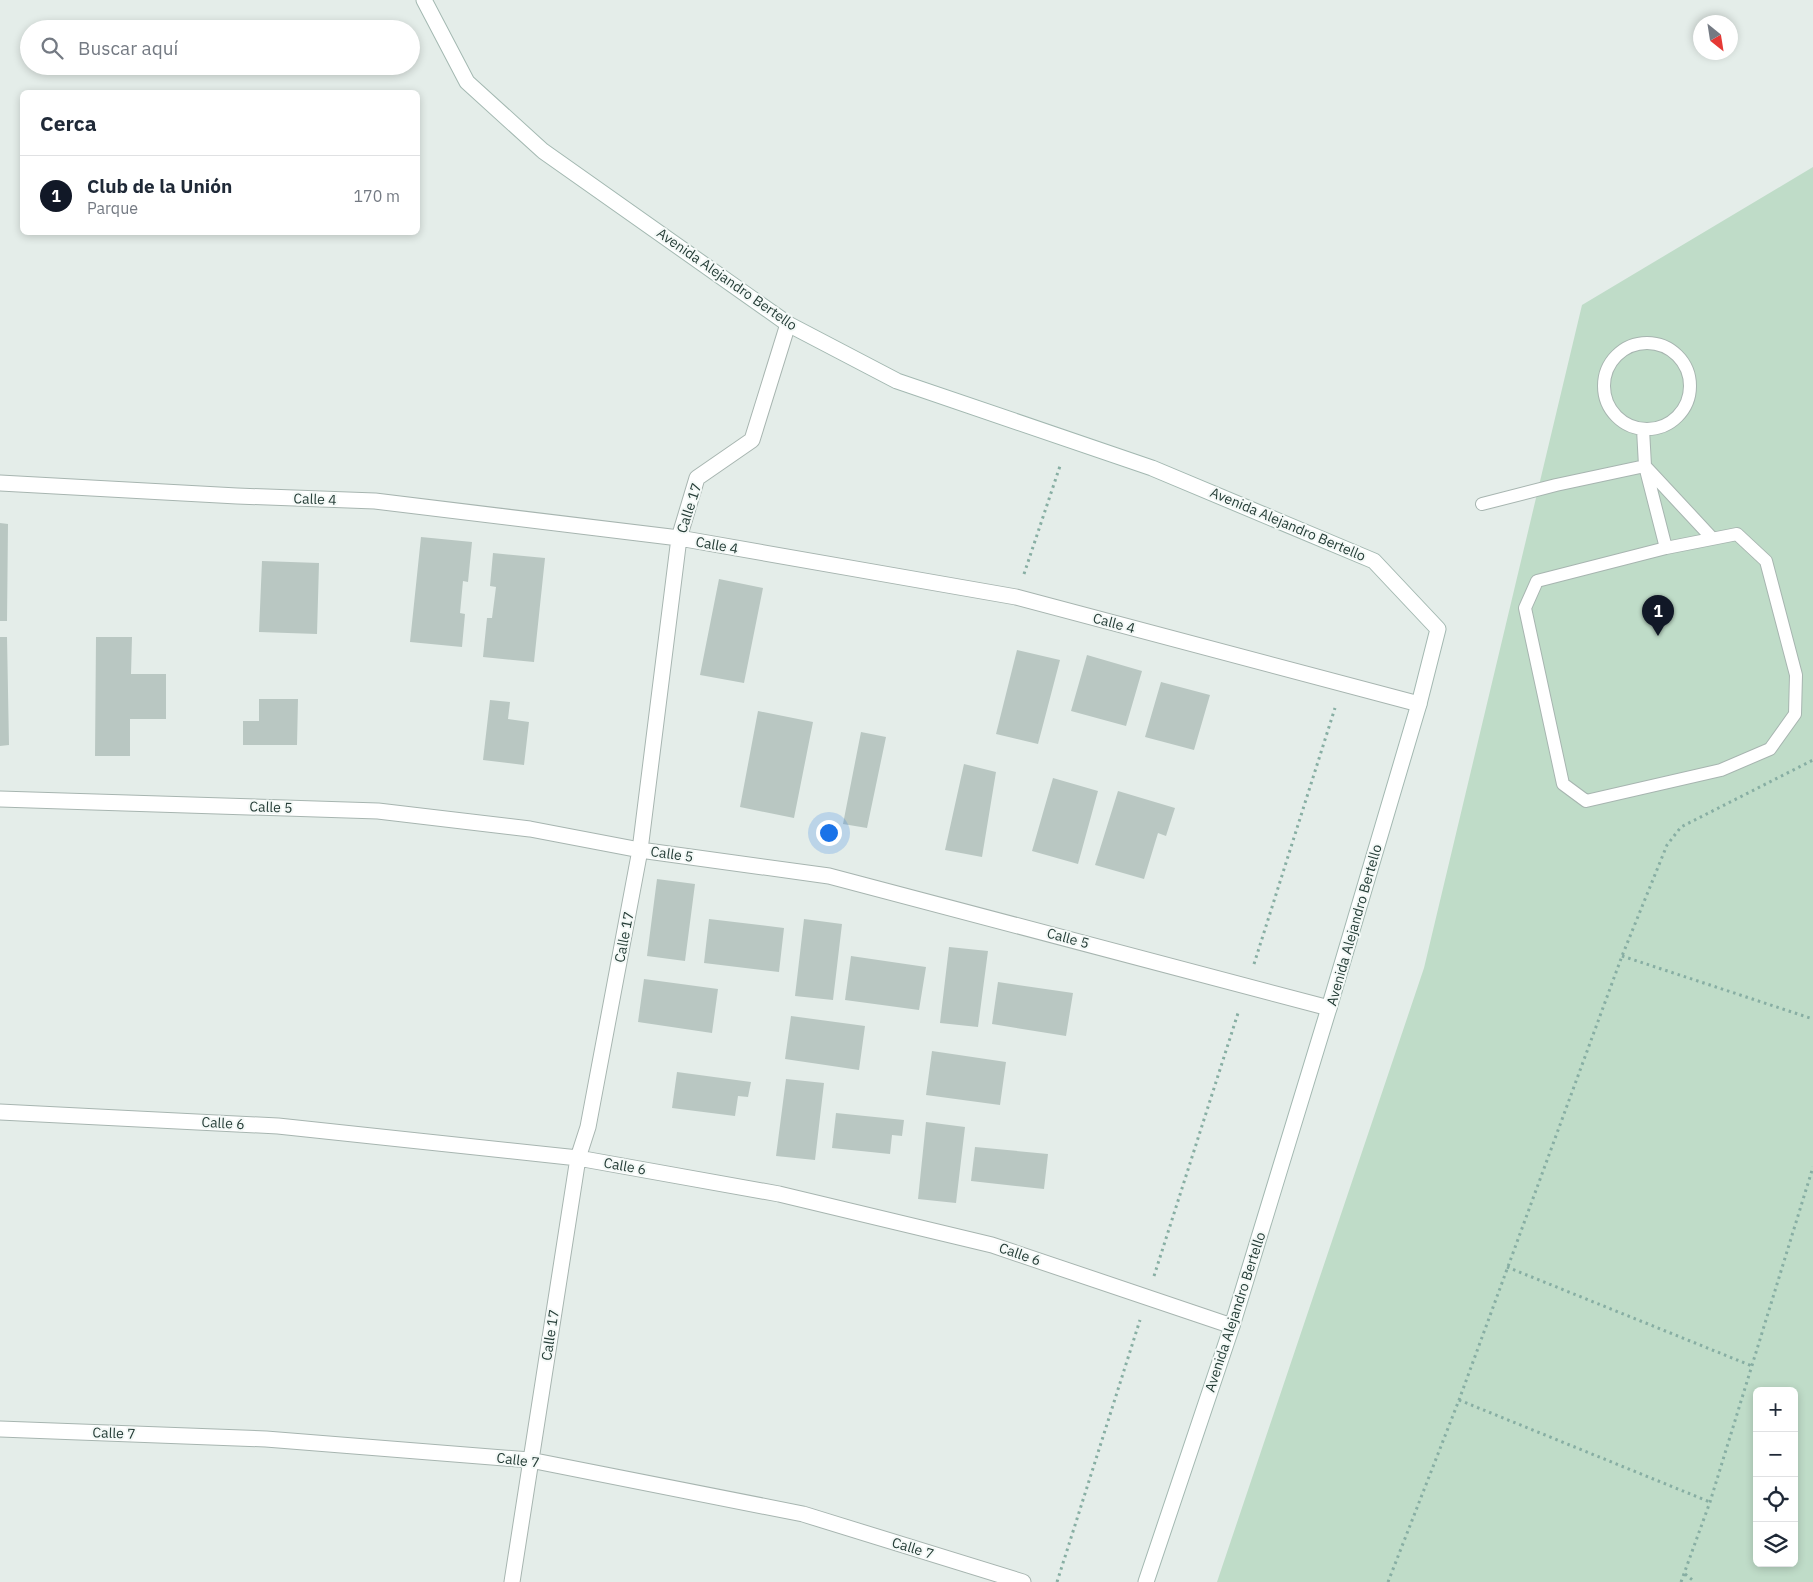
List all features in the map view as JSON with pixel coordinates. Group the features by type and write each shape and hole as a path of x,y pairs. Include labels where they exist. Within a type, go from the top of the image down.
{"street":[{"name":"Avenida Alejandro Bertello","path":"424,0 467,82 543,151 788,324 898,381 1152,468 1374,561 1438,629 1419,704 1232,1326 1146,1582"},
{"name":"Calle 17","path":"512,1582 578,1158 588,1126 640,850 679,538 697,478 752,440 788,324"},
{"name":"Calle 4","path":"0,483 237,496 374,501 679,538 1016,597 1419,704"},
{"name":"Calle 5","path":"0,798 378,811 530,829 640,850 829,876 1329,1008"},
{"name":"Calle 6","path":"0,1112 278,1126 578,1158 779,1194 992,1245 1232,1326"},
{"name":"Calle 7","path":"0,1429 266,1439 530,1460 803,1514 1022,1582"}],"lane":[{"path":"1640,344 1654,344 1668,348 1680,358 1687,370 1690,385 1688,399 1681,413 1670,423 1656,429 1643,429 1629,426 1609,408 1604,395 1604,381 1608,368 1616,357 1627,348 1640,344"},
{"path":"1643,429 1645,466 1666,548"},
{"path":"1482,504 1556,484 1645,466"},
{"path":"1645,466 1712,538"},
{"path":"1736,534 1766,562 1796,675 1795,714 1770,749 1721,770 1586,801 1564,784 1525,608 1537,581 1666,548 1736,534"}],"path":[{"path":"1016,597 1069,439"},
{"path":"1057,1582 1343,683"},
{"path":"1388,1582 1459,1400 1622,956 1667,845 1681,827 1813,760"},
{"path":"1622,956 1813,1019"},
{"path":"1681,1582 1710,1502 1813,1167"},
{"path":"1507,1267 1752,1366"},
{"path":"1459,1400 1710,1502"},
{"path":"1685,1574 1695,1582"}],"green space":[{"path":"1813,167 1813,1582 1217,1582 1424,968 1582,305"}],"building":[{"path":"0,523 8,524 7,621 0,621"},
{"path":"421,537 472,542 468,582 463,581 460,613 465,614 462,647 410,642"},
{"path":"493,553 545,558 534,662 483,657 487,618 492,618 496,587 490,586"},
{"path":"262,561 319,563 317,634 259,632"},
{"path":"719,579 763,588 744,683 700,675"},
{"path":"0,637 7,637 9,745 0,746"},
{"path":"96,637 132,637 131,674 166,674 166,719 130,719 130,756 95,756"},
{"path":"1017,650 1060,660 1038,744 996,734"},
{"path":"1087,655 1142,671 1126,726 1071,711"},
{"path":"1161,682 1210,695 1194,750 1145,737"},
{"path":"259,699 298,699 297,745 243,745 243,721 259,721"},
{"path":"490,700 510,702 508,719 529,722 524,765 483,760"},
{"path":"758,711 813,722 794,818 740,807"},
{"path":"861,732 886,737 867,828 843,824"},
{"path":"964,764 996,772 982,857 945,850"},
{"path":"1053,778 1098,791 1078,864 1032,851"},
{"path":"1118,791 1175,808 1166,836 1158,833 1144,879 1095,865"},
{"path":"657,879 695,884 685,961 647,956"},
{"path":"709,919 784,928 779,972 704,963"},
{"path":"804,919 842,924 833,1000 795,996"},
{"path":"949,947 988,951 978,1027 940,1023"},
{"path":"851,956 926,967 919,1010 845,1000"},
{"path":"644,979 718,989 712,1033 638,1022"},
{"path":"998,982 1073,993 1066,1036 992,1024"},
{"path":"791,1016 865,1026 859,1070 785,1059"},
{"path":"932,1051 1006,1062 1000,1105 926,1095"},
{"path":"677,1072 751,1082 748,1097 738,1096 735,1116 672,1108"},
{"path":"786,1079 824,1083 815,1160 776,1156"},
{"path":"836,1113 904,1120 902,1136 892,1135 890,1154 832,1148"},
{"path":"926,1122 965,1127 956,1203 918,1199"},
{"path":"975,1147 1048,1154 1044,1189 971,1181"}],"place":[{"name":"Club de la Unión","path":"1658,636"}]}
